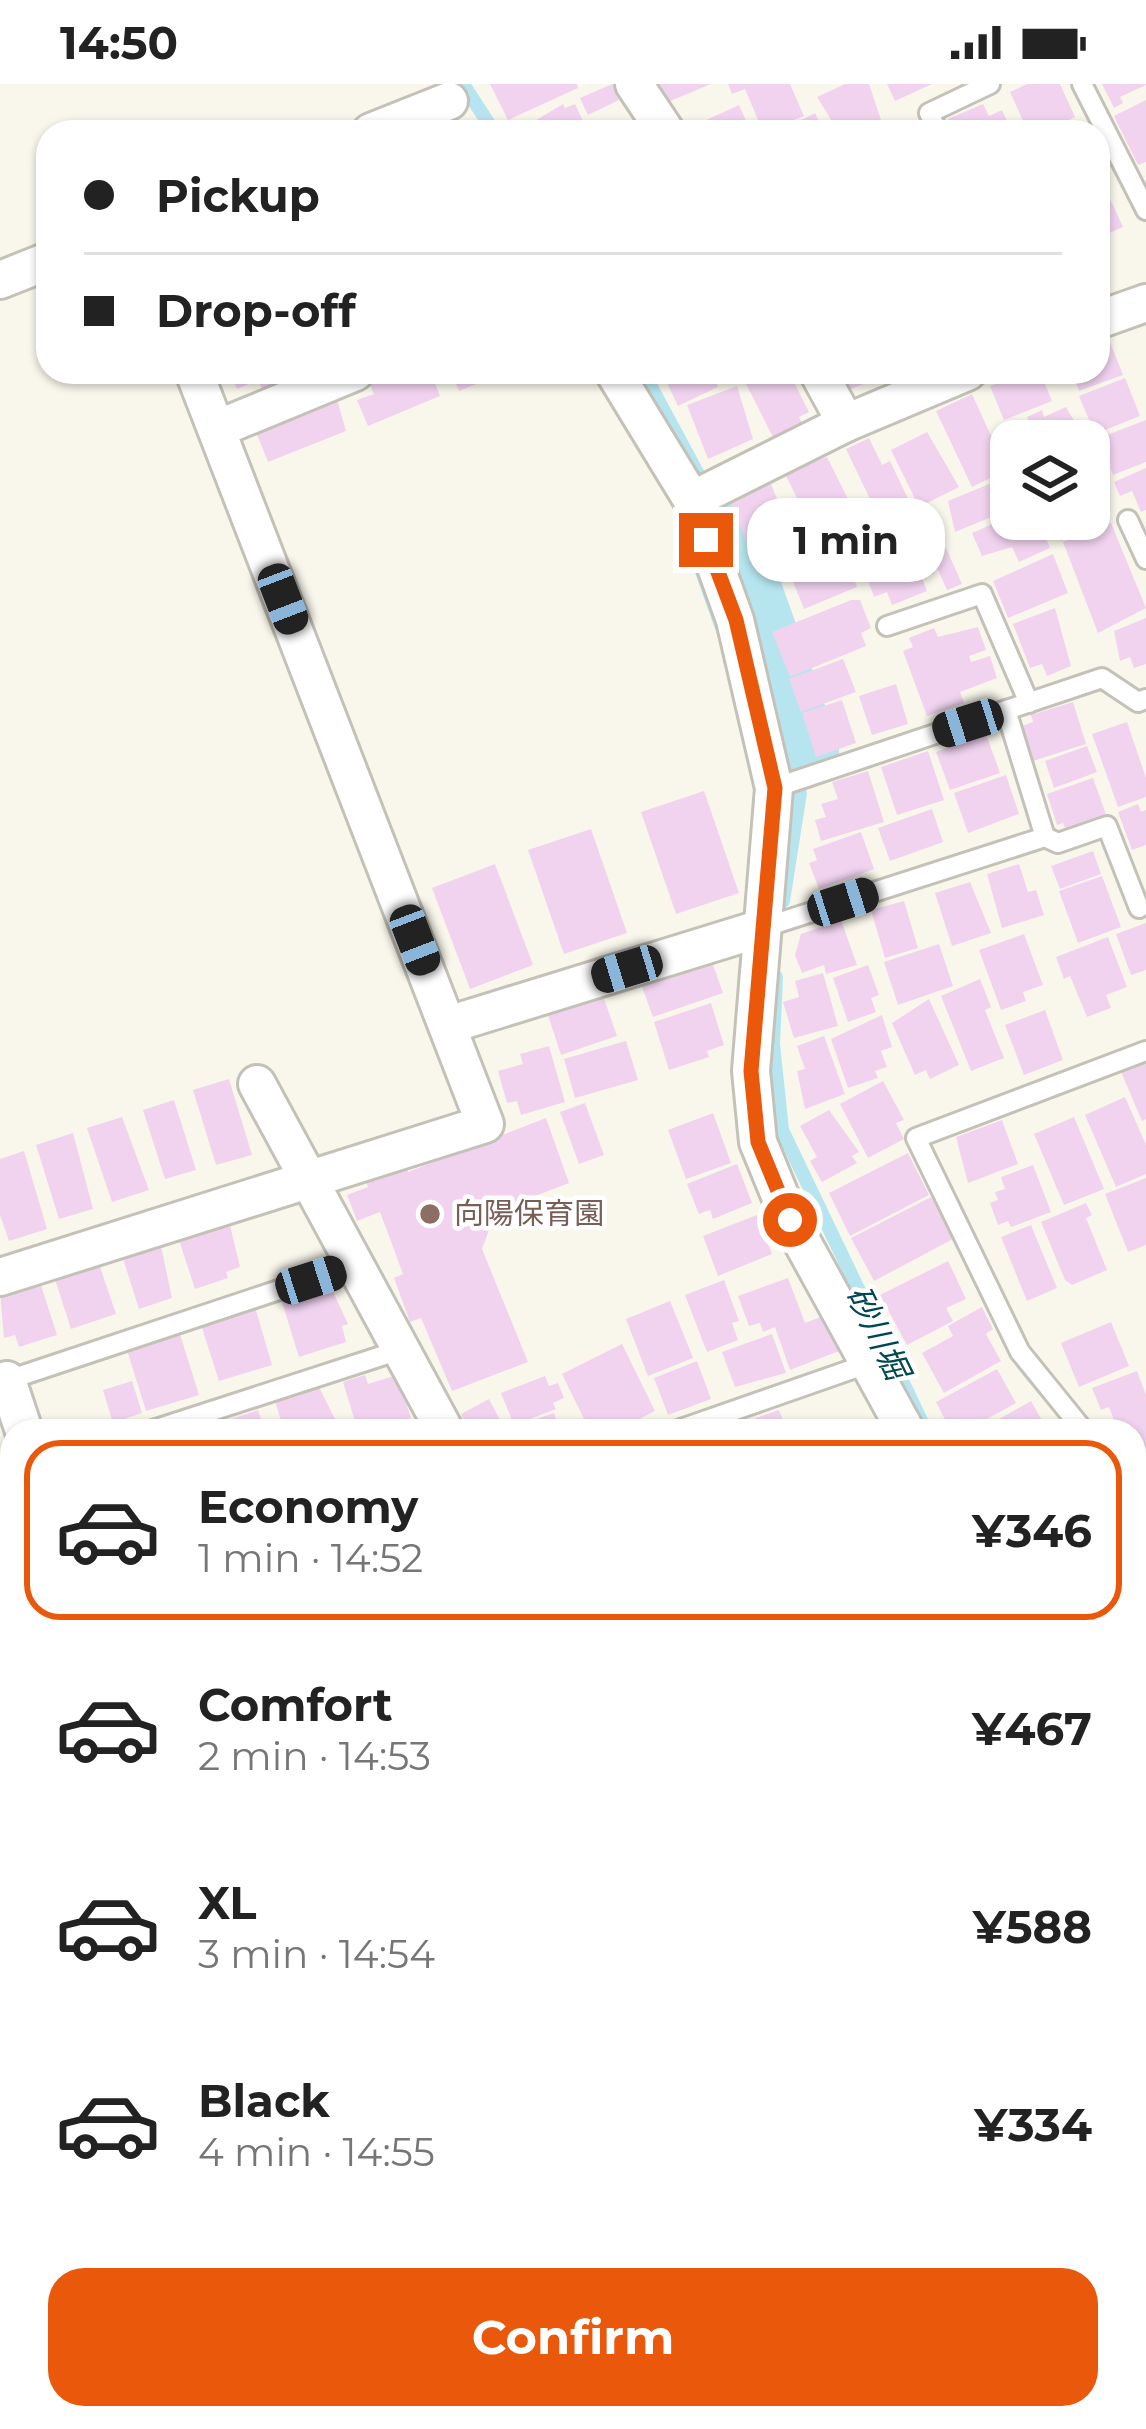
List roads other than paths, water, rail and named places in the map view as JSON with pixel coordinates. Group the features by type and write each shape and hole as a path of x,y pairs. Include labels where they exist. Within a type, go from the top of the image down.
{"street":[{"path":"634,84 658,120"},
{"path":"408,120 451,106"},
{"path":"0,280 36,266"},
{"path":"1110,316 1146,303"},
{"path":"0,1277 485,1124 199,384"},
{"path":"217,429 326,384"},
{"path":"621,384 692,500 736,620 775,788 751,1071 758,1142 790,1220 900,1419"},
{"path":"825,384 846,423"},
{"path":"692,500 846,423 939,384"},
{"path":"448,1025 762,928"},
{"path":"256,1084 438,1419"},
{"path":"3,1381 19,1419"}],"lane":[{"path":"932,120 929,113 990,84"},
{"path":"1082,84 1100,120"},
{"path":"1110,139 1146,210"},
{"path":"1128,520 1146,559"},
{"path":"886,626 982,594 1029,703"},
{"path":"775,788 1102,679 1138,702 1146,699"},
{"path":"1006,710 1045,837"},
{"path":"762,928 1045,837 1058,843 1107,826 1139,908"},
{"path":"1074,1419 1021,1352 916,1138 1146,1051"},
{"path":"3,1381 354,1265"},
{"path":"187,1419 400,1350"},
{"path":"709,1419 870,1363"}],"waterway":[{"name":"砂川堀","path":"463,84 486,120"},
{"name":"砂川堀","path":"649,384 700,478"},
{"name":"砂川堀","path":"719,524 800,751"},
{"name":"砂川堀","path":"783,901 800,793"},
{"name":"砂川堀","path":"776,977 773,1044 782,1130 920,1419"}],"place":[{"name":"向陽保育園","path":"430,1214"}]}
